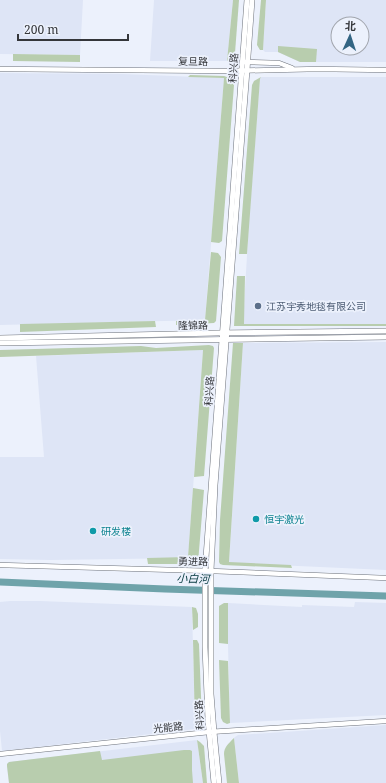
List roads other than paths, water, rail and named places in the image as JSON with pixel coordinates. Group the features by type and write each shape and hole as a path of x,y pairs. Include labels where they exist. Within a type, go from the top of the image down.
{"main road":[{"name":"科兴路","path":"245,62 247,0"},
{"name":"科兴路","path":"214,783 211,732 208,571 244,70 252,0"},
{"name":"隆锦路","path":"0,343 386,331"},
{"name":"隆锦路","path":"0,338 386,336"},
{"name":"科兴路","path":"211,732 218,783"}],"street":[{"path":"245,62 279,63 296,70"},
{"name":"复旦路","path":"0,69 386,70"},
{"name":"勇进路","path":"0,565 386,578"},
{"name":"光能路","path":"0,754 211,732 386,721"}],"waterway":[{"name":"小白河","path":"0,582 386,596"}],"place":[{"name":"江苏宇秀地毯有限公司","path":"258,306"},
{"name":"恒宇激光","path":"256,519"},
{"name":"研发楼","path":"93,531"}]}
